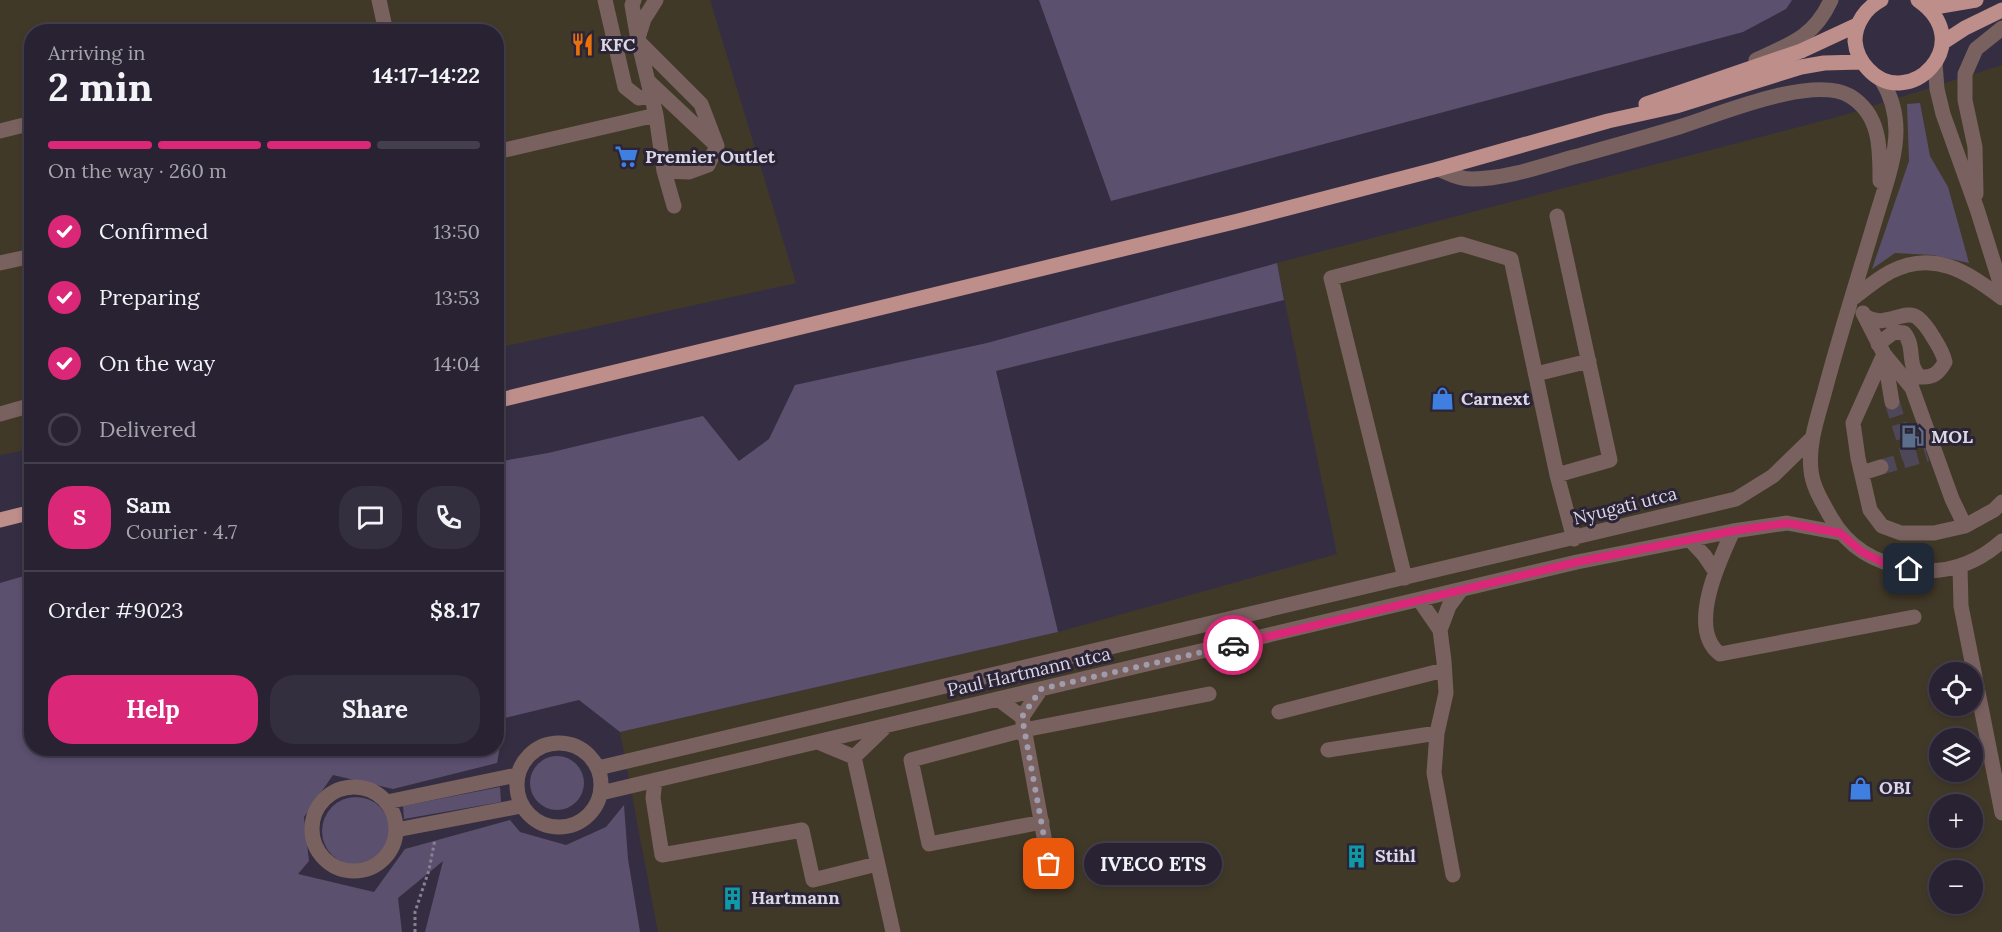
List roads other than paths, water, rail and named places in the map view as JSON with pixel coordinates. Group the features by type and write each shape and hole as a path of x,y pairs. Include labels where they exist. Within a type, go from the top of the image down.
{"main road":[{"path":"1881,0 1865,5 1857,25 1855,44 1861,62 1870,72 1881,79 1901,83 1912,81 1929,70 1935,63 1942,43 1940,24 1923,4"},
{"path":"1923,4 1976,0"},
{"path":"1942,43 1965,28 2002,10"},
{"path":"1608,121 1647,103 1801,51 1857,25"},
{"path":"504,399 1238,221 1438,169 1608,121 1676,106 1801,67 1824,63 1861,62"},
{"path":"0,520 24,514"}],"street":[{"path":"379,0 385,24"},
{"path":"605,0 626,87 639,98 649,88"},
{"path":"634,0 632,5 638,40 656,115 664,171 674,206"},
{"path":"638,40 644,19 655,0"},
{"path":"1716,81 1803,37 1824,15 1830,0"},
{"path":"1977,209 1976,147 1965,100 1965,74 1976,49 2002,28"},
{"path":"638,40 701,104 717,146 708,165 689,172 664,171"},
{"path":"1935,63 1937,89 1943,114 1977,209 2002,289"},
{"path":"1881,79 1892,103 1896,133 1893,153 1881,202 1852,299 1842,324 1812,438 1811,471 1820,498 1840,533 1862,552 1890,566 1928,572 1960,567 1989,552 2002,541"},
{"path":"649,88 717,146"},
{"path":"1438,169 1471,179 1498,177 1679,127 1767,98 1800,91 1820,90 1838,92 1848,96 1870,117 1878,133 1881,202"},
{"path":"504,152 656,115"},
{"path":"0,131 24,125"},
{"path":"1557,216 1610,460 1557,475"},
{"path":"1405,578 1331,278 1461,244 1511,259 1557,475 1574,539"},
{"path":"0,263 24,258"},
{"path":"1852,299 1889,273 1907,265 1924,263 1946,265 1961,270 2002,298"},
{"path":"1852,299 1865,316 1881,349 1912,388 1931,453 1965,526"},
{"path":"1865,316 1880,322 1908,314 1918,318 1944,354 1945,362 1935,375 1927,378 1920,377 1912,366 1911,345 1904,333 1893,332 1881,349 1853,423 1870,510 1882,526 1901,533 1934,533 1965,526 1994,510 2002,502"},
{"path":"1881,349 1892,402"},
{"path":"1536,374 1589,362"},
{"path":"0,414 24,407"},
{"name":"Nyugati utca","path":"1428,573 1736,500 1773,476 1812,438"},
{"path":"1862,472 1881,467"},
{"path":"1453,875 1434,772 1437,733 1446,693 1440,630 1449,606 1464,589 1577,562 1733,531 1787,523 1840,533"},
{"path":"1733,531 1715,571 1705,620 1711,647 1720,654 1914,617"},
{"path":"1690,540 1715,571"},
{"path":"1960,567 1961,606 2002,813"},
{"name":"Paul Hartmann utca","path":"598,768 1428,573"},
{"name":"Paul Hartmann utca","path":"601,793 1464,589"},
{"path":"1420,601 1440,630"},
{"path":"1279,712 1444,670"},
{"path":"1023,724 1041,689"},
{"path":"1042,822 929,844 911,760 1023,724 1209,694"},
{"path":"998,699 1023,724 1049,864"},
{"path":"854,758 886,727"},
{"path":"1328,750 1437,733"},
{"path":"818,742 854,758"},
{"path":"568,743 585,752 598,768 601,793 591,812 580,822 562,827 542,824 531,817 521,806 516,790 517,775 523,761 543,745 568,743"},
{"path":"854,758 893,932"},
{"path":"387,802 517,775"},
{"path":"655,780 653,798 662,855 802,830 813,880 878,864"},
{"path":"356,787 372,790 387,802 394,816 396,830 394,842 388,853 378,863 370,868 355,870 335,866 318,851 312,831 313,818 320,804 334,791 356,787"},
{"path":"396,830 521,806"}],"tunnel":[{"path":"1892,402 1910,459"},
{"path":"1881,467 1927,454"}],"place":[{"name":"KFC","path":"582,45"},
{"name":"Premier Outlet","path":"627,157"},
{"name":"Carnext","path":"1443,399"},
{"name":"MOL","path":"1913,437"},
{"name":"OBI","path":"1861,788"},
{"name":"Stihl","path":"1357,856"},
{"name":"IVECO ETS","path":"1049,864"},
{"name":"Hartmann","path":"733,898"}]}
